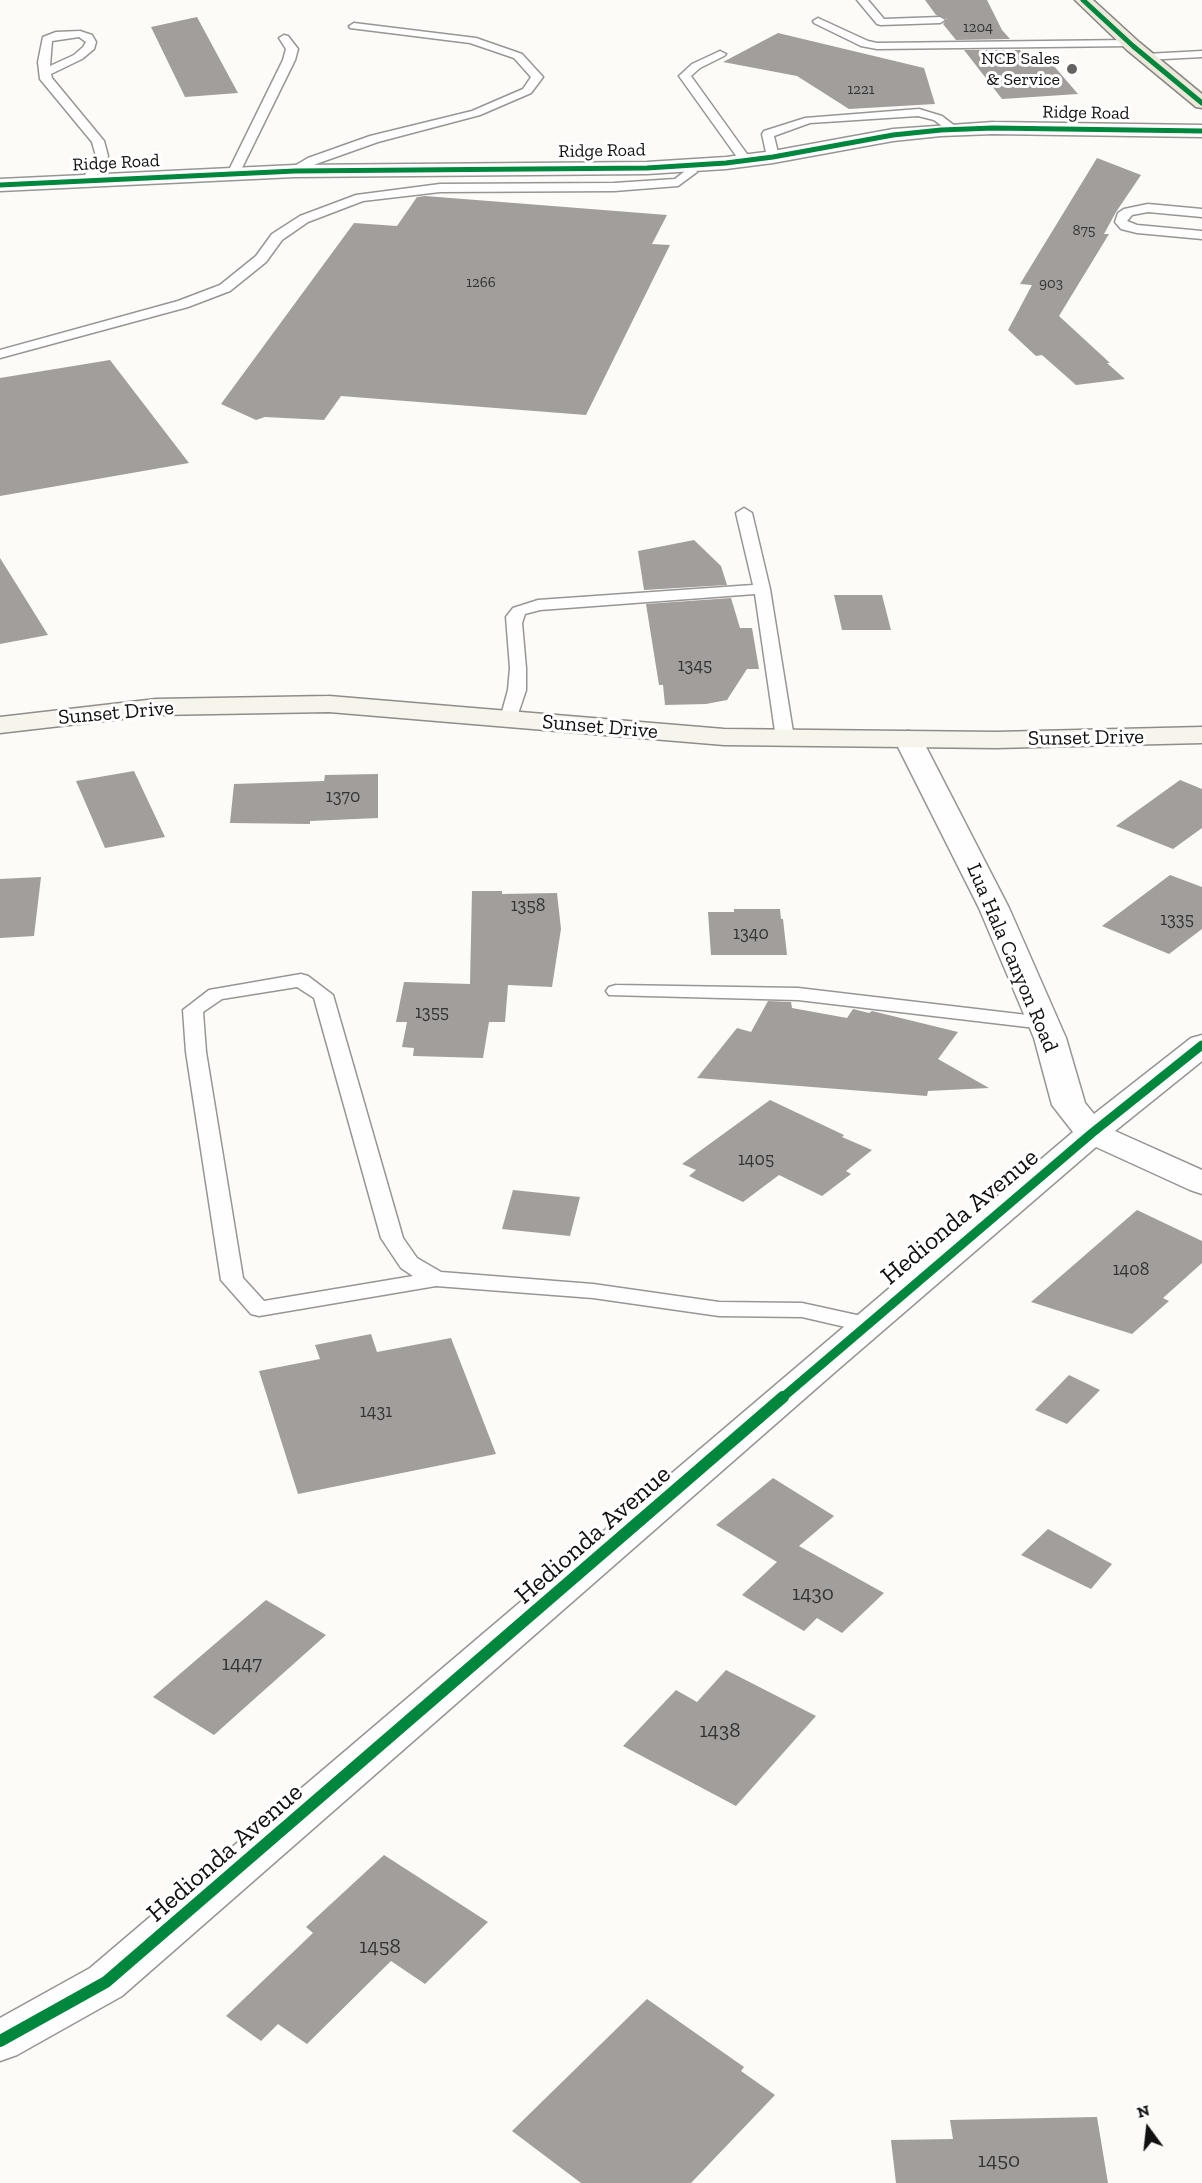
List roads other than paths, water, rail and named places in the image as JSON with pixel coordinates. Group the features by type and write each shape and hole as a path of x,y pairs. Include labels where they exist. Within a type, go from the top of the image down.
{"main road":[{"path":"1083,0 1146,57 1202,103"},
{"name":"Sunset Drive","path":"0,724 156,707 329,704 724,737 908,739 1202,735"}],"street":[{"name":"Ridge Road","path":"0,185 295,171 689,165 746,161 892,135 993,128 1202,131"},
{"name":"Lua Hala Canyon Road","path":"908,739 994,908 1050,1038 1069,1105 1092,1132 1202,1183"},
{"name":"Hedionda Avenue","path":"0,2041 106,1982 867,1324 1092,1132 1202,1045"}],"lane":[{"path":"862,0 881,22 940,20"},
{"path":"818,21 865,44 877,46 1130,43"},
{"path":"295,171 312,161 374,139 476,113 527,91 537,77 518,56 472,40 354,26"},
{"path":"233,174 289,60 292,49 284,38"},
{"path":"720,54 696,66 685,76 746,161"},
{"path":"1146,57 1202,54"},
{"path":"45,72 46,79 98,141 102,156 88,180"},
{"path":"773,157 768,134 809,120 919,112 938,118 954,130"},
{"path":"0,354 183,304 225,288 261,259 277,237 304,219 360,198 397,192 459,188 614,187 678,182 691,172 689,165"},
{"path":"459,188 470,170"},
{"path":"1202,213 1148,208 1128,212 1122,216 1121,222 1125,226 1137,229 1202,235"},
{"path":"744,513 762,589 785,738"},
{"path":"509,719 517,690 518,668 514,617 519,611 538,605 762,589"},
{"path":"436,1279 409,1263 392,1238 323,995 301,980 216,994 194,1010 196,1052 232,1280 259,1309 436,1279 593,1291 719,1309 802,1310 867,1324"},
{"path":"616,991 798,994 1044,1023"}],"place":[{"name":"NCB Sales & Service","path":"1072,69"}]}
